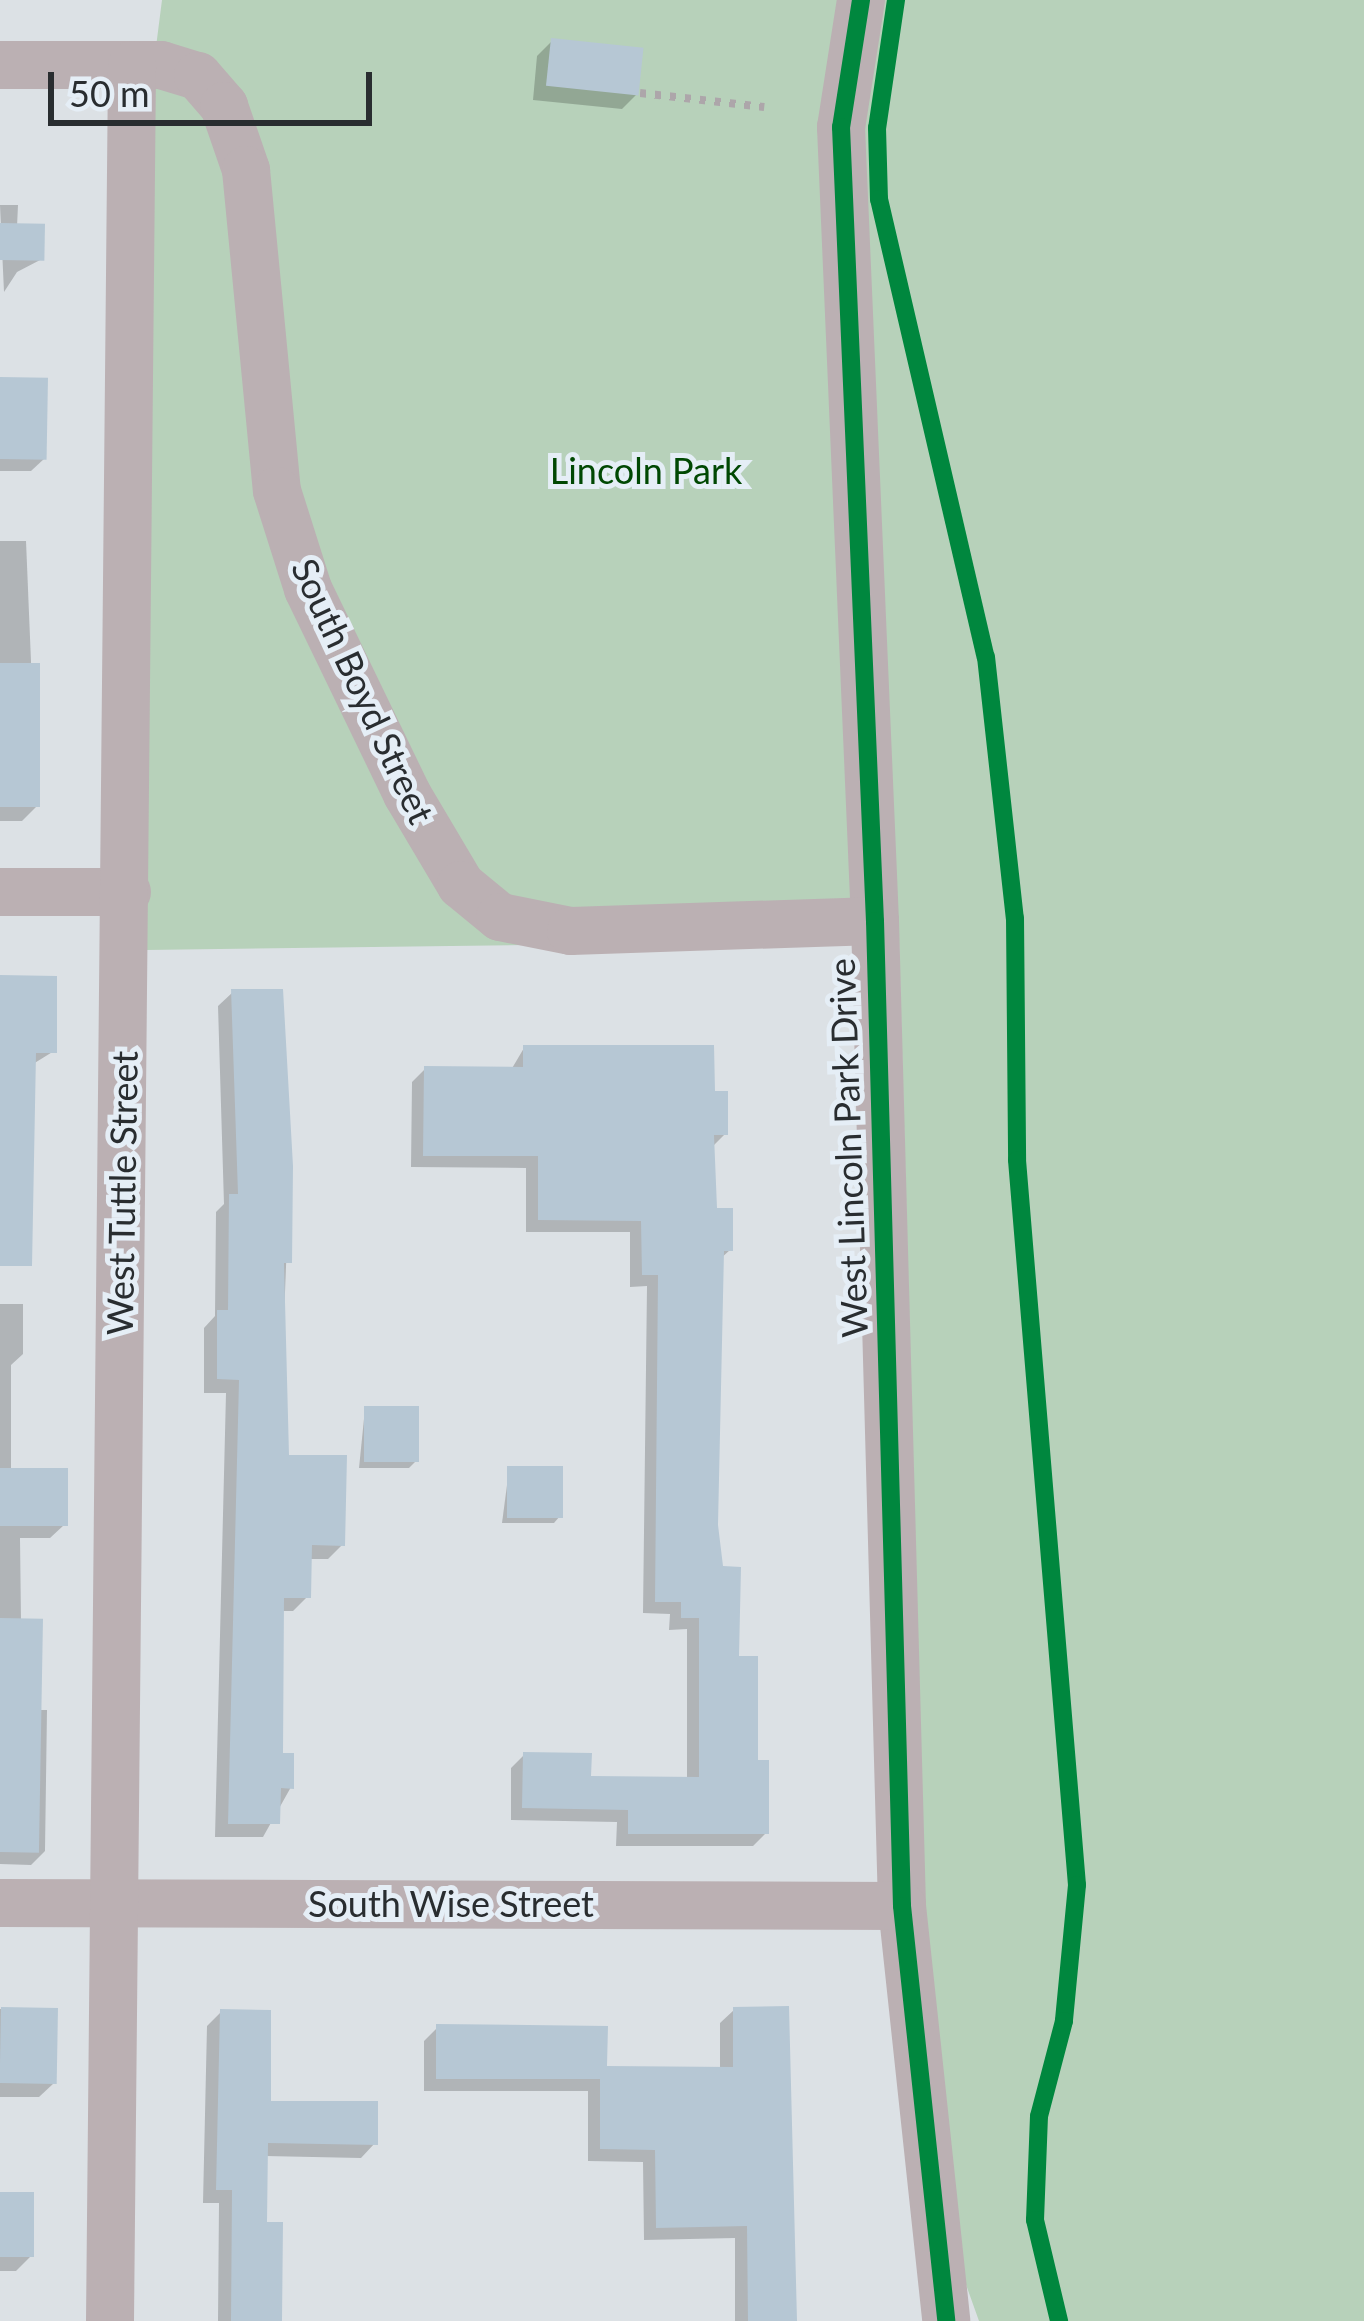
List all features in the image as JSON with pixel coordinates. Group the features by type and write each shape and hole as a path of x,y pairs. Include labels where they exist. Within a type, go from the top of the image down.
{"street":[{"name":"West Lincoln Park Drive","path":"861,0 841,128 874,921 902,1906 942,2313"},
{"name":"South Boyd Street","path":"0,65 132,64 198,76 224,106 246,170 277,491 308,589 460,885 500,917 571,931 874,921"},
{"name":"West Tuttle Street","path":"110,2321 132,64"},
{"path":"0,892 127,892"},
{"name":"South Wise Street","path":"0,1903 902,1906"}],"path":[{"path":"640,93 764,107"}],"green space":[{"name":"Lincoln Park","path":"162,0 1364,0 1364,2321 979,2321 959,2265 925,1903 899,940 146,950 151,86"}],"building":[{"path":"551,38 643,48 638,95 546,86"},
{"path":"0,223 45,224 44,261 0,260"},
{"path":"0,377 48,378 47,460 0,459"},
{"path":"0,663 40,663 40,807 0,807"},
{"path":"0,975 57,976 57,1053 36,1053 32,1266 0,1266"},
{"path":"231,989 283,989 293,1166 292,1263 284,1263 289,1455 347,1455 345,1546 312,1545 311,1598 284,1598 283,1753 294,1753 294,1789 281,1788 280,1824 228,1824 239,1380 217,1379 217,1310 228,1310 229,1194 238,1194"},
{"path":"523,1045 714,1045 715,1091 728,1091 728,1135 714,1135 717,1208 733,1208 733,1251 724,1251 718,1525 723,1566 741,1567 739,1656 758,1656 758,1760 769,1760 769,1834 628,1834 628,1810 522,1808 523,1752 592,1753 591,1776 699,1777 699,1618 681,1618 681,1602 655,1602 658,1275 642,1275 641,1221 538,1220 538,1156 423,1156 424,1066 523,1067"},
{"path":"364,1406 419,1406 419,1462 364,1462"},
{"path":"507,1466 563,1466 563,1518 507,1518"},
{"path":"0,1468 68,1468 68,1526 0,1526"},
{"path":"0,1618 43,1619 39,1853 0,1852"},
{"path":"789,2006 797,2321 748,2321 747,2226 656,2228 655,2150 600,2149 600,2079 436,2079 436,2024 608,2026 607,2066 733,2067 733,2007"},
{"path":"1,2007 58,2008 57,2084 0,2083"},
{"path":"220,2009 271,2010 271,2101 378,2101 378,2145 268,2143 267,2222 283,2222 282,2321 231,2321 232,2190 216,2190"},
{"path":"0,2192 34,2192 34,2257 0,2257"}],"cycle path":[{"path":"861,0 841,127 875,921 902,1906 946,2321"},
{"path":"896,0 877,128 879,199 986,657 1015,918 1017,1160 1077,1885 1064,2021 1039,2116 1035,2220 1059,2321"}]}
